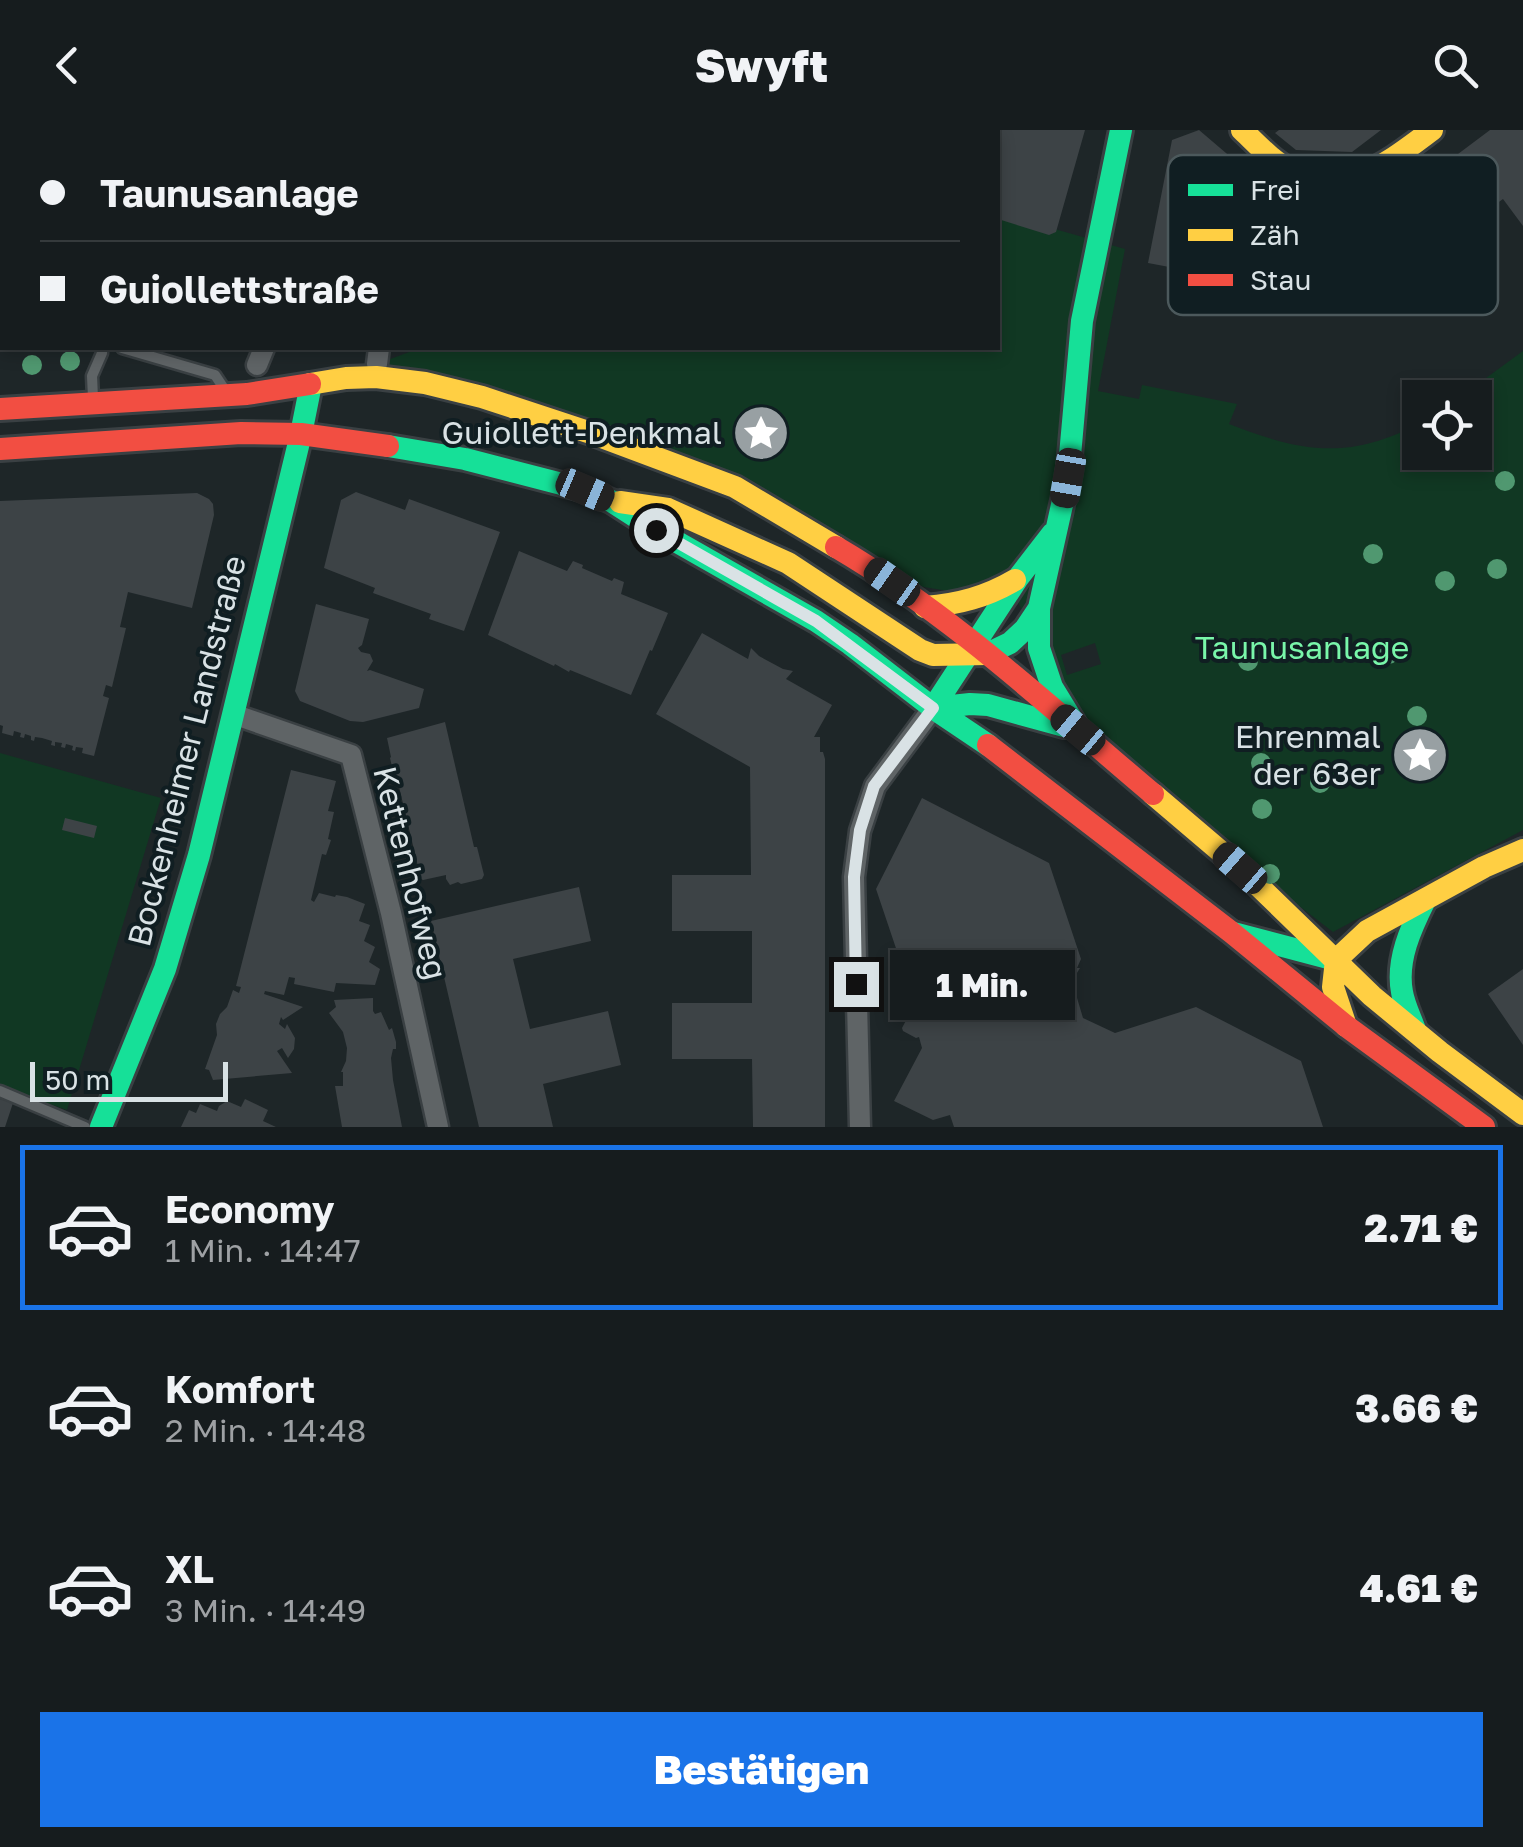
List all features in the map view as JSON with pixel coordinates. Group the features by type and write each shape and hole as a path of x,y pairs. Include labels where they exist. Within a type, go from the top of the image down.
{"main road":[{"path":"1078,730 1052,687 1039,648 1039,608 1068,478 1082,322 1122,130"},
{"path":"1242,130 1270,155"},
{"path":"1396,155 1432,130"},
{"path":"0,408 237,395 376,377 482,396 735,487 871,567 925,607 1240,868 1372,996 1523,1114"},
{"name":"Bockenheimer Landstraße","path":"101,1127 164,969 199,855 311,384"},
{"path":"0,448 301,434 465,459 585,490 610,501 816,621 979,738 1346,1026 1484,1127"},
{"path":"610,501 668,509 788,563 933,655 976,652 1010,643 1039,608"},
{"path":"933,708 976,652 1018,578 1060,523"},
{"path":"925,607 966,604 997,592 1018,578"},
{"path":"976,652 969,683 979,738"},
{"path":"933,708 988,705 1078,730"},
{"path":"1346,1026 1334,987 1336,960 1367,931 1523,850"},
{"path":"1415,1030 1402,991 1402,965 1406,940 1424,900"},
{"path":"1230,932 1336,960"}],"street":[{"path":"860,1127 854,877 860,830 874,786 933,708"},
{"name":"Kettenhofweg","path":"233,714 350,754 438,1127"}],"lane":[{"path":"93,404 92,376 102,350"},
{"path":"129,350 215,374 237,395"},
{"path":"0,1091 85,1127"}],"green space":[{"name":"Taunusanlage","path":"1000,214 1125,249 1098,391 1139,399 1142,385 1237,404 1229,424 1279,441 1347,447 1402,431 1402,470 1492,470 1492,380 1483,380 1523,351 1523,830 1333,932 1160,799 1078,730 1018,602 892,582 735,487 377,364 415,350 1000,350","holes":["1095,643 1101,664 1067,675 1061,655"]},
{"path":"0,753 161,798 67,1110 0,1087"}],"building":[{"path":"1000,130 1085,130 1056,232 1049,235 1000,220"},
{"path":"1199,130 1228,155 1169,155 1172,140"},
{"path":"1381,130 1352,152 1296,150 1275,133"},
{"path":"1490,130 1523,130 1523,226 1503,199 1498,203 1498,155 1457,155"},
{"path":"1168,160 1168,267 1148,263"},
{"path":"356,492 405,510 409,499 500,532 464,631 429,619 431,614 373,593 375,588 324,568 341,500"},
{"path":"197,493 213,504 214,515 192,608 128,592 120,627 126,628 112,687 106,685 103,696 109,698 94,756 82,753 83,748 76,747 75,751 73,746 66,744 65,748 55,742 55,746 52,741 35,737 34,741 31,736 20,737 21,733 14,731 13,736 2,733 0,501"},
{"path":"519,551 567,571 573,561 612,581 614,578 624,582 621,594 668,613 631,695 554,666 488,635"},
{"path":"316,604 369,619 358,648 370,654 373,661 367,671 424,689 419,708 363,722 350,721 300,701 295,691"},
{"path":"702,633 748,659 751,648 759,656 793,671 786,679 832,705 814,737 820,737 820,752 825,759 825,1127 753,1127 752,1059 672,1059 672,1003 752,1003 752,931 672,931 672,875 751,875 750,767 656,714"},
{"path":"445,722 484,875 482,879 450,885 446,875 421,879 387,738"},
{"path":"291,770 336,781 328,811 334,812 328,839 331,840 326,855 322,854 311,900 314,902 319,893 365,904 359,921 370,925 364,941 375,947 369,962 380,969 375,985 336,983 334,992 294,984 295,978 289,977 284,995 265,991 264,994 303,1007 283,1020 281,1017 279,1024 285,1029 287,1024 295,1038 288,1058 282,1048 277,1051 292,1073 213,1080 205,1069 217,1035 216,1024 233,990 239,993 241,987 236,986"},
{"path":"922,798 1049,863 1081,959 1072,981 1083,1018 1115,1033 1196,1007 1301,1061 1323,1127 954,1127 950,1115 933,1120 894,1101 922,1048 919,1037 902,1028 912,1009 929,1017 939,1014 948,996 905,975 876,889"},
{"path":"65,818 97,826 94,838 62,830"},
{"path":"579,887 591,941 513,959 530,1029 608,1011 621,1065 543,1084 553,1127 479,1127 431,921"},
{"path":"1523,969 1523,1045 1488,994"},
{"path":"373,998 373,1011 381,1012 396,1042 391,1058 402,1127 342,1127 335,1086 343,1086 341,1072 347,1048 343,1032 329,1013 336,1007 334,1000"},
{"path":"0,1099 13,1103 5,1127 0,1127"},
{"path":"245,1099 268,1110 263,1121 276,1127 181,1127 189,1110 196,1113 200,1104 217,1111 227,1101 241,1107"}],"traffic: fast":[{"path":"987,654 1010,643 1039,608 1068,478 1082,321 1121,130"},
{"path":"101,1127 165,969 199,855 311,384"},
{"path":"388,446 465,459 585,490 611,501 816,621 988,745"},
{"path":"933,708 1018,578 1052,534"},
{"path":"1039,608 1039,648 1052,687 1074,723"},
{"path":"933,708 988,705 1064,726"},
{"path":"1415,1030 1403,997 1401,968 1410,933 1425,900"},
{"path":"1233,933 1336,960"}],"traffic: slow":[{"path":"1242,130 1269,155"},
{"path":"1397,155 1432,130"},
{"path":"310,384 376,377 425,383 482,397 735,487 836,547"},
{"path":"620,502 668,509 788,563 920,650 933,655 987,654"},
{"path":"925,607 972,599 1015,580"},
{"path":"1153,794 1240,868 1372,996 1523,1114"},
{"path":"1336,960 1367,931 1523,850"},
{"path":"1336,960 1333,987 1346,1026"}],"traffic: jam":[{"path":"0,409 247,394 310,384"},
{"path":"0,449 241,433 301,434 388,446"},
{"path":"836,547 960,632 1153,794"},
{"path":"988,745 1346,1026 1484,1127"}],"place":[{"name":"Guiollett-Denkmal","path":"761,433"},
{"name":"Ehrenmal der 63er","path":"1420,755"}],"route":[{"path":"656,530 816,621 933,708 874,786 860,830 854,877 856,984"}]}
